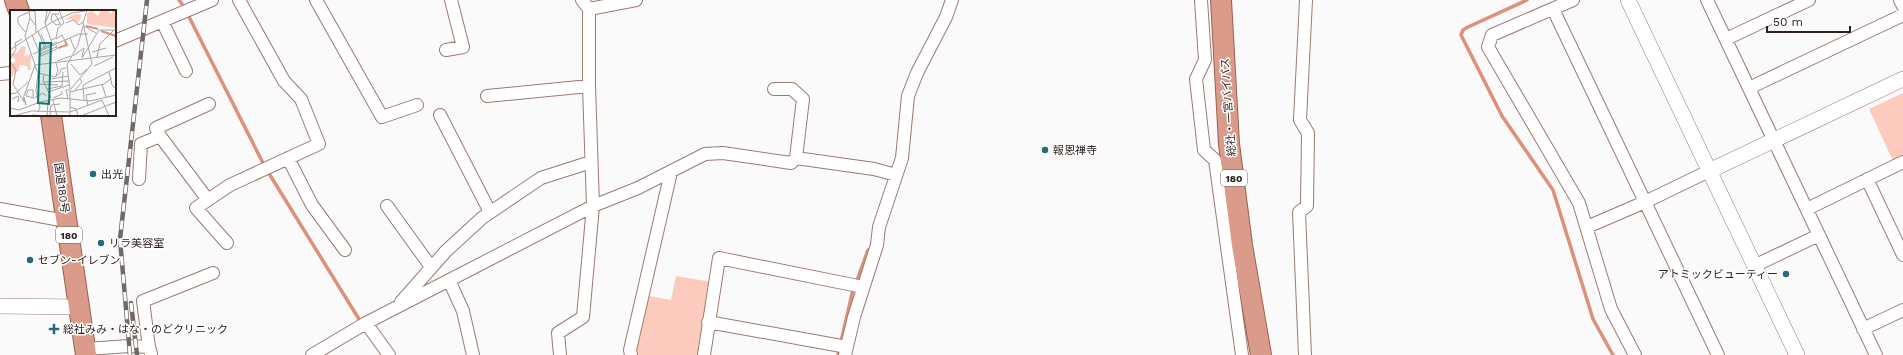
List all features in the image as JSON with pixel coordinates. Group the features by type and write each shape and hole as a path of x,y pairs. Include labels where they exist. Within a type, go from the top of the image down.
{"highway":[{"path":"15,0 19,10"},
{"name":"総社・一宮バイパス","path":"1221,0 1229,144 1242,245 1261,355"},
{"name":"国道180号","path":"51,116 86,352"}],"street":[{"path":"116,42 212,0"},
{"path":"227,243 196,208 230,185 318,144 301,99 284,81 239,0"},
{"path":"316,0 382,117 417,105"},
{"path":"446,50 463,47 451,0"},
{"path":"560,355 558,332 583,317 593,206 586,4 636,0"},
{"path":"708,322 843,348 857,286 877,245 879,227 904,149 908,96 917,74 946,17 952,0"},
{"path":"1201,0 1205,60 1196,79 1204,150 1215,160 1242,355"},
{"path":"1305,355 1299,212 1307,206 1308,133 1300,120 1306,0"},
{"path":"1573,0 1492,35 1488,47 1579,203 1611,309 1635,355"},
{"path":"1628,0 1797,355"},
{"path":"1707,0 1876,355"},
{"path":"1726,39 1809,0"},
{"path":"1900,0 1903,6"},
{"path":"1553,9 1718,355"},
{"path":"1749,88 1903,15"},
{"path":"162,21 186,72"},
{"path":"0,74 10,73"},
{"path":"1587,227 1645,202 1903,79"},
{"path":"487,96 589,86"},
{"path":"312,355 363,324 593,206 638,188 705,154 723,153 791,163 796,158 803,99 792,89 774,89"},
{"path":"208,200 160,136 156,128 209,104"},
{"path":"440,115 490,212"},
{"path":"139,179 141,144 160,136"},
{"path":"288,158 312,205 345,250"},
{"path":"796,158 874,169 896,175"},
{"path":"397,307 432,267 490,212 542,178 591,162"},
{"path":"1807,209 1903,162"},
{"path":"631,355 630,350 671,172"},
{"path":"1867,179 1903,255"},
{"path":"387,206 432,267"},
{"path":"0,209 66,221"},
{"path":"1754,266 1819,235"},
{"path":"704,355 719,258 857,286"},
{"path":"86,352 129,346 150,351 143,301 213,273"},
{"path":"449,280 463,311 473,355"},
{"path":"0,306 80,307"},
{"path":"1863,329 1903,310"},
{"path":"363,324 389,355"}],"shaded area":[{"path":"1903,93 1903,156 1893,161 1869,109"},
{"path":"676,276 712,282 699,355 636,355 634,347 644,295 671,300"}],"waterway":[{"path":"179,0 184,7 265,167 362,324"},
{"path":"1527,0 1468,27 1463,30 1461,35 1502,116 1553,190 1593,319 1613,355"},
{"path":"838,355 852,294 868,250"}],"railway":[{"path":"130,355 120,239 147,0"},
{"path":"131,303 137,355"}],"place":[{"name":"報恩禅寺","path":"1045,150"},
{"name":"出光","path":"93,174"},
{"name":"リラ美容室","path":"101,243"},
{"name":"セブン-イレブン","path":"30,260"},
{"name":"アトミックビューティー","path":"1786,274"},
{"name":"総社みみ・はな・のどクリニック","path":"54,329"}]}
